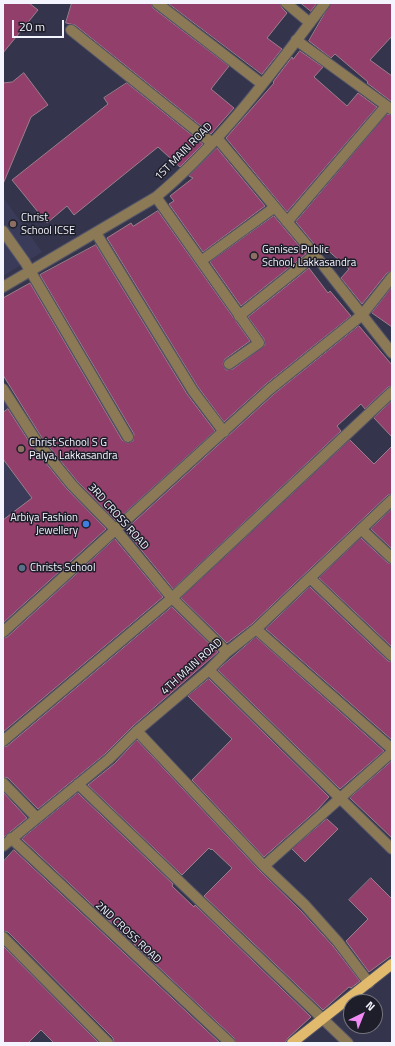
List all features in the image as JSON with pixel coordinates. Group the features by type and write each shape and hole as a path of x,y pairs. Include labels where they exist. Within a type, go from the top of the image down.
{"main road":[{"path":"292,1043 392,964"}],"street":[{"path":"157,3 262,84"},
{"path":"286,3 310,23"},
{"name":"1ST MAIN ROAD","path":"3,287 156,196 178,178 214,140 262,84 325,3"},
{"path":"71,30 214,140 275,206 392,353"},
{"path":"287,222 389,108 296,40"},
{"path":"156,196 259,343 229,364"},
{"path":"201,261 275,206"},
{"path":"3,231 30,271 128,437"},
{"path":"96,233 193,391 224,432"},
{"path":"239,316 315,255"},
{"path":"3,632 270,389 362,314 392,277"},
{"name":"3RD CROSS ROAD","path":"3,389 37,442 72,485 116,530 172,598 227,652"},
{"path":"3,741 172,598 392,392"},
{"name":"4TH MAIN ROAD","path":"3,846 36,817 109,759 137,732 209,670 227,652 256,629 392,500"},
{"path":"361,529 392,558"},
{"path":"310,578 392,656"},
{"path":"256,629 392,751 264,866"},
{"path":"209,670 392,849"},
{"path":"137,732 264,866 304,904 338,942 369,983"},
{"path":"3,783 36,817"},
{"path":"78,784 348,1043"},
{"name":"2ND CROSS ROAD","path":"11,838 230,1043"},
{"path":"3,937 108,1043"}],"shaded area":[{"name":"Christ School ICSE","path":"3,197 42,252 3,276"},
{"name":"Christ School S G Palya, Lakkasandra","path":"4,401 73,497 3,554 3,402"}],"building":[{"path":"3,3 29,3 38,10 3,53"},
{"path":"72,3 151,3 153,8 229,66 211,89 234,108 211,134 75,25 66,23"},
{"path":"168,3 280,3 282,8 287,13 267,38 282,49 262,74"},
{"path":"301,3 317,3 311,11"},
{"path":"331,3 392,3 392,36 370,60 392,76 392,102 367,83 368,82 335,54 331,58 309,41"},
{"path":"300,51 323,67 314,77 347,106 358,93 377,107 287,212 226,138 274,83 273,82 292,57 293,59"},
{"path":"24,73 48,105 31,117 3,184 3,83 12,82"},
{"path":"127,83 203,144 180,167 158,147 74,215 67,206 47,223 12,180 108,104 104,98"},
{"path":"387,114 392,115 392,271 387,273 362,304 341,278 349,269 324,247 319,250 296,222"},
{"path":"217,148 265,206 203,252 169,204 174,201 170,196 193,178 189,176"},
{"path":"158,211 250,341 225,359 223,364 226,370 233,369 265,345 264,339 248,317 309,268 328,293 330,291 351,316 266,384 224,422 198,387 107,238 131,223 133,226"},
{"path":"274,216 306,254 241,306 210,262"},
{"path":"96,245 187,394 215,431 116,521 77,481 42,438 3,375 3,298 30,283 122,440 128,443 133,441 134,434 40,275"},
{"path":"392,287 392,327 372,313"},
{"path":"359,326 392,365 392,386 388,387 365,409 361,404 337,426 341,431 173,589 125,530 274,394"},
{"path":"392,401 392,437 374,418"},
{"path":"8,409 32,446 67,489 106,529 3,623 3,520 32,498 3,459 3,413"},
{"path":"350,440 374,464 392,446 392,494 388,495 252,624 227,643 181,598"},
{"path":"392,509 392,549 371,529"},
{"path":"361,538 388,563 392,564 392,647 319,578"},
{"path":"115,539 163,597 3,732 3,638 7,637"},
{"path":"310,587 388,661 392,662 392,740 266,629"},
{"path":"172,607 218,652 133,726 105,754 38,809 8,778 3,777 3,747 7,746"},
{"path":"256,637 384,751 340,789 218,670"},
{"path":"209,679 329,797 318,809 264,857 192,780 232,739 188,696"},
{"path":"137,740 259,870 301,911 333,946 360,981 351,988 349,987 323,1010 204,896 232,868 212,849 211,850 209,848 182,875 88,785 114,764"},
{"path":"392,761 392,838 350,798"},
{"path":"3,792 27,818 3,838"},
{"path":"78,793 173,884 172,886 194,907 195,905 311,1017 288,1038 285,1043 236,1043 234,1038 22,839"},
{"path":"327,819 338,829 305,862 292,849"},
{"path":"14,850 220,1043 114,1043 113,1038 8,932 3,931 3,862"},
{"path":"371,878 392,899 392,955 369,972 346,941 368,919 349,900"},
{"path":"3,946 99,1043 54,1043 41,1030 28,1043 3,1043"}],"place":[{"name":"Christ School ICSE","path":"13,224"},
{"name":"Genises Public School, Lakkasandra","path":"254,256"},
{"name":"Christ School S G Palya, Lakkasandra","path":"21,449"},
{"name":"Arbiya Fashion Jewellery","path":"86,524"},
{"name":"Christs School","path":"22,568"}]}
